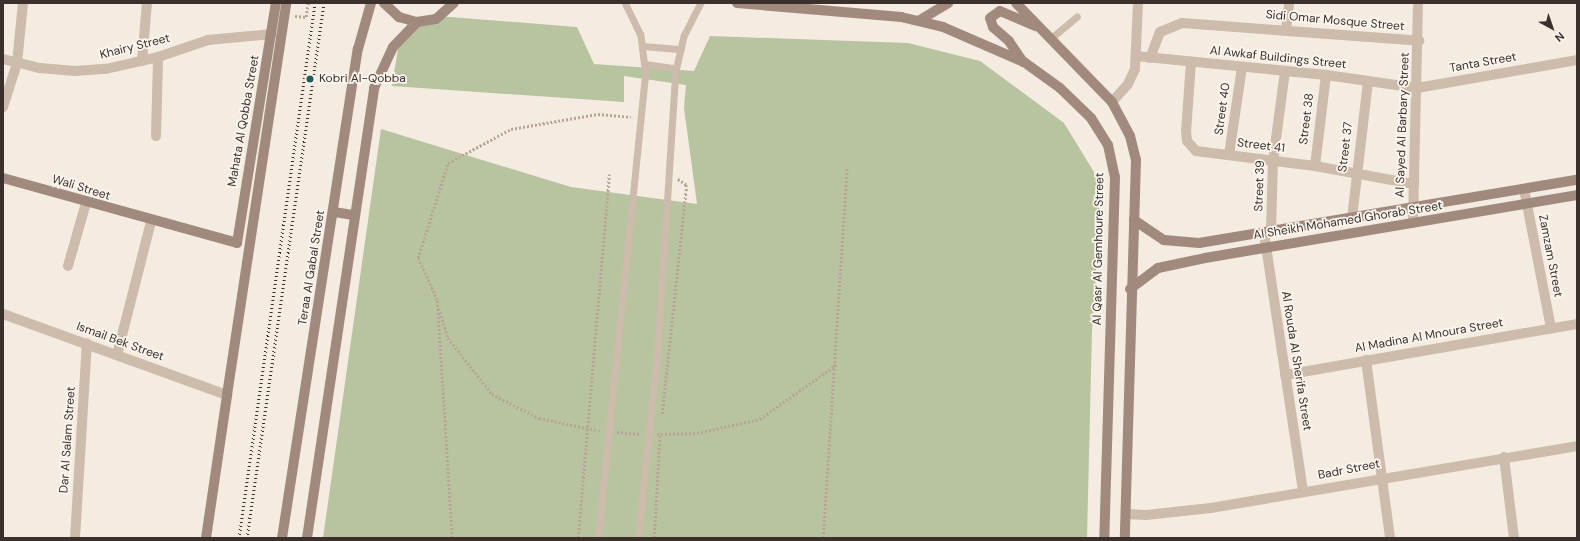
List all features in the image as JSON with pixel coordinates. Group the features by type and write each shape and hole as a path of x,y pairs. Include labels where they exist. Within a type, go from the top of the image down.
{"main road":[{"name":"Mahata Al Qobba Street","path":"237,243 276,3"},
{"path":"206,538 286,3"},
{"name":"Teraa Al Gabal Street","path":"282,538 334,212 358,49 371,3"},
{"path":"384,3 399,17 417,22 436,19 452,5 463,3"},
{"name":"Al Qasr Al Gemhoure Street","path":"737,3 920,20 984,42 1024,62 1060,88 1091,118 1108,146 1116,177 1104,538"},
{"path":"920,20 948,3"},
{"path":"1016,3 1036,26 1112,102 1130,136 1136,160 1130,289 1125,538"},
{"path":"1024,62 1009,41 993,27 990,18 1000,11 1036,26"},
{"path":"308,538 354,215 377,77 393,47 417,22"},
{"name":"Wali Street","path":"3,178 151,222 237,243"},
{"name":"Al Sheikh Mohamed Ghorab Street","path":"1134,220 1153,234 1181,244 1267,232 1577,180"},
{"name":"Al Sheikh Mohamed Ghorab Street","path":"1130,289 1158,268 1577,195"},
{"path":"334,212 354,215"}],"street":[{"path":"3,107 17,63 23,3"},
{"path":"142,61 147,3"},
{"path":"1112,102 1128,84 1136,56 1138,3"},
{"path":"1286,29 1289,3"},
{"name":"Al Sayed Al Barbary Street","path":"1413,223 1419,41 1418,3"},
{"name":"Sidi Omar Mosque Street","path":"1150,58 1160,32 1182,23 1286,29 1419,41"},
{"name":"Khairy Street","path":"3,59 17,63 75,71 142,61 208,40 272,34"},
{"name":"Al Awkaf Buildings Street","path":"1136,56 1326,74 1417,88"},
{"path":"156,136 158,57"},
{"name":"Tanta Street","path":"1417,88 1577,60"},
{"name":"Street 41","path":"1191,62 1187,141 1196,151 1315,166 1414,184"},
{"name":"Street 40","path":"1229,155 1242,67"},
{"name":"Street 39","path":"1267,232 1273,161 1285,71"},
{"name":"Street 38","path":"1315,166 1326,74"},
{"name":"Street 37","path":"1352,218 1368,81"},
{"name":"Zamzam Street","path":"1524,189 1551,328"},
{"path":"68,266 86,203"},
{"path":"117,355 151,222"},
{"name":"Al Rouda Al Sherifa Street","path":"1267,232 1266,248 1303,492"},
{"name":"Ismail Bek Street","path":"3,314 87,343 227,395"},
{"name":"Al Madina Al Mnoura Street","path":"1285,375 1577,324"},
{"name":"Dar Al Salam Street","path":"75,538 87,343"},
{"path":"1366,360 1383,477 1390,538"},
{"name":"Badr Street","path":"1126,514 1167,514 1577,446"},
{"path":"1504,457 1514,538"}],"lane":[{"path":"598,538 645,64 643,46 625,3"},
{"path":"638,538 657,355 675,68 681,49 700,3"},
{"path":"1050,39 1077,16"},
{"path":"643,46 681,49"},
{"path":"645,64 675,68"}],"path":[{"path":"306,17 308,3"},
{"path":"452,538 437,300 418,258 448,162 512,129 598,114 639,118"},
{"path":"823,538 847,169"},
{"path":"578,538 609,174"},
{"path":"662,418 686,191 683,182 669,176"},
{"path":"654,538 661,426"}],"green space":[{"path":"437,16 577,27 594,64 694,71 710,36 908,43 980,61 1064,123 1102,185 1092,331 1087,538 323,538 381,129 571,187 697,204 684,108 686,85 624,76 624,102 392,86 400,36"}],"railway":[{"path":"239,538 315,3"},
{"path":"247,538 324,3"}],"place":[{"name":"Kobri Al-Qobba","path":"310,79"}]}
